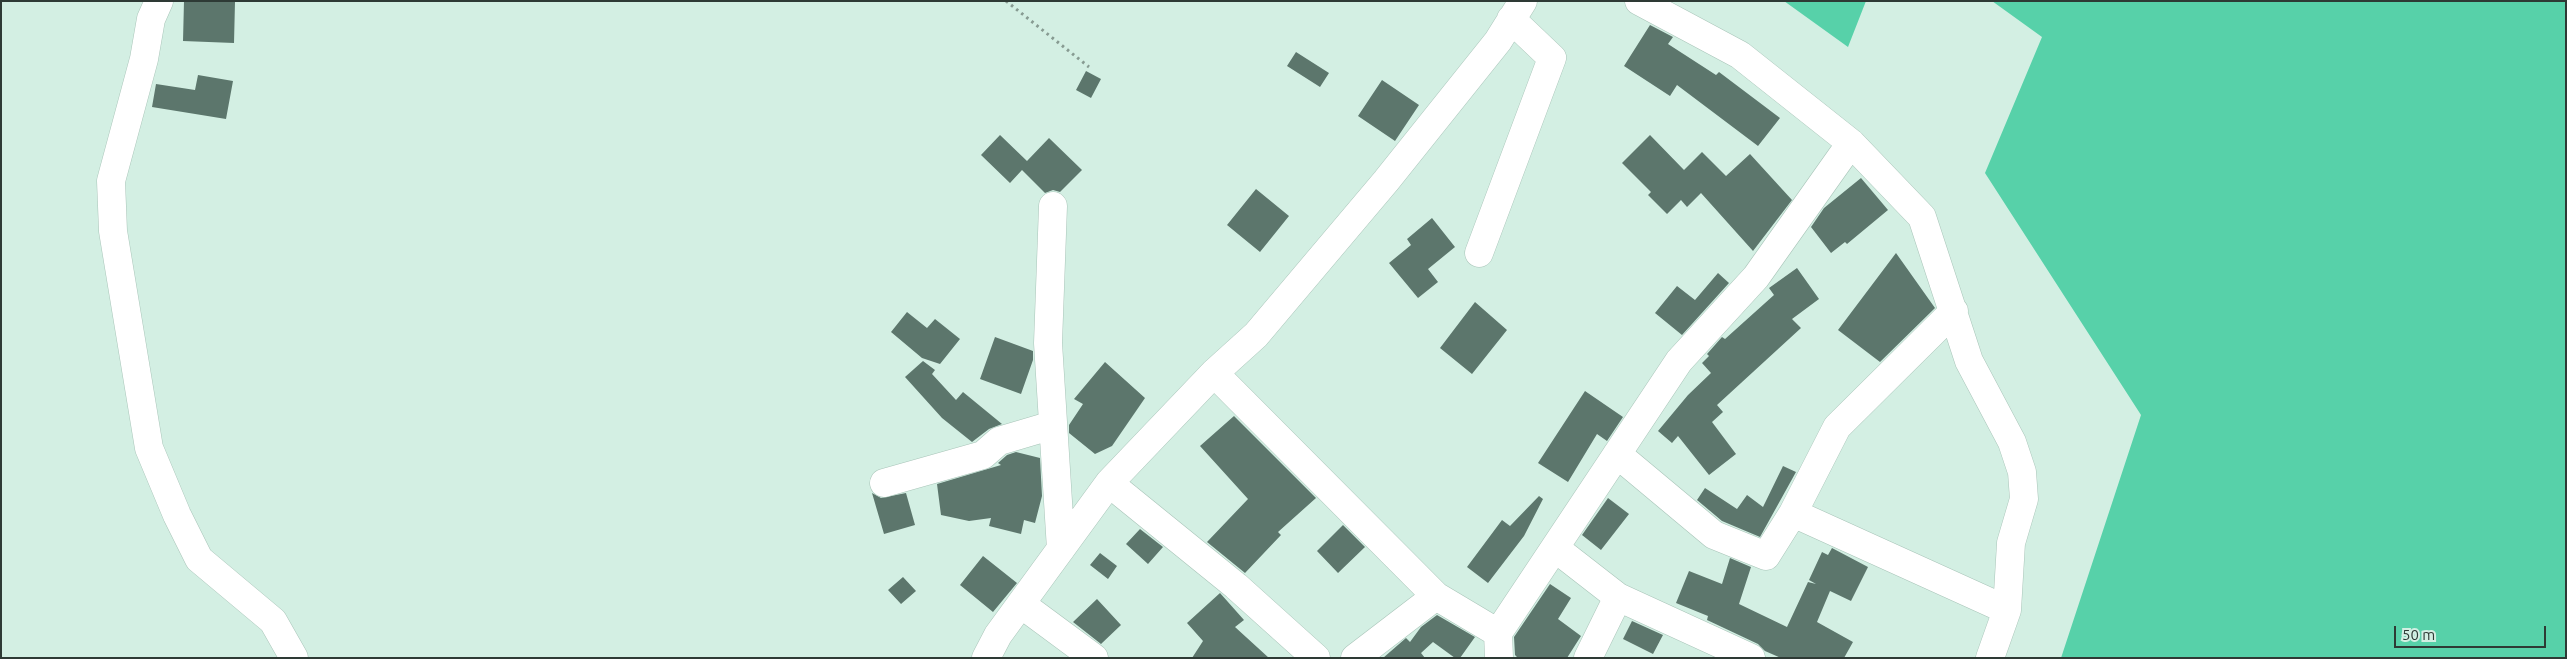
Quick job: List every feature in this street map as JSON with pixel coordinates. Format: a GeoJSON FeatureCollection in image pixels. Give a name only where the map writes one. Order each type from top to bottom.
{"type":"FeatureCollection","features":[{"type":"Feature","properties":{"kind":"street"},"geometry":{"type":"LineString","coordinates":[[159,1],[151,19],[144,59],[111,181],[113,232],[149,448],[177,515],[199,560],[274,621],[294,658]]}},
{"type":"Feature","properties":{"kind":"street"},"geometry":{"type":"LineString","coordinates":[[1640,1],[1740,55],[1851,143],[1922,217],[1969,361],[2012,442],[2022,472],[2024,499],[2011,543],[2007,610],[1990,658]]}},
{"type":"Feature","properties":{"kind":"street"},"geometry":{"type":"LineString","coordinates":[[986,658],[998,635],[1109,483],[1214,373],[1256,334],[1373,196],[1498,41],[1517,10],[1552,58],[1480,253]]}},
{"type":"Feature","properties":{"kind":"street"},"geometry":{"type":"LineString","coordinates":[[1214,373],[1436,596],[1498,645],[1555,548],[1679,362],[1756,277],[1851,143]]}},
{"type":"Feature","properties":{"kind":"street"},"geometry":{"type":"LineString","coordinates":[[1053,206],[1048,343],[1061,549]]}},
{"type":"Feature","properties":{"kind":"street"},"geometry":{"type":"LineString","coordinates":[[1617,454],[1714,535],[1766,556],[1793,513],[1837,428],[1954,311]]}},
{"type":"Feature","properties":{"kind":"street"},"geometry":{"type":"LineString","coordinates":[[884,483],[983,455],[999,441],[1053,425]]}},
{"type":"Feature","properties":{"kind":"street"},"geometry":{"type":"LineString","coordinates":[[1109,483],[1236,586],[1316,658]]}},
{"type":"Feature","properties":{"kind":"street"},"geometry":{"type":"LineString","coordinates":[[1793,513],[2007,610]]}},
{"type":"Feature","properties":{"kind":"street"},"geometry":{"type":"LineString","coordinates":[[1555,548],[1618,597],[1751,658]]}},
{"type":"Feature","properties":{"kind":"street"},"geometry":{"type":"LineString","coordinates":[[1355,658],[1436,596]]}},
{"type":"Feature","properties":{"kind":"street"},"geometry":{"type":"LineString","coordinates":[[1588,658],[1618,597]]}},
{"type":"Feature","properties":{"kind":"street"},"geometry":{"type":"LineString","coordinates":[[1020,604],[1094,658]]}},
{"type":"Feature","properties":{"kind":"path"},"geometry":{"type":"LineString","coordinates":[[1006,1],[1088,67]]}},
{"type":"Feature","properties":{"kind":"green space"},"geometry":{"type":"Polygon","coordinates":[[[1784,1],[1866,1],[1848,47],[1784,1]]]}},
{"type":"Feature","properties":{"kind":"green space"},"geometry":{"type":"Polygon","coordinates":[[[1992,1],[2566,1],[2566,658],[2061,658],[2141,415],[1985,173],[2042,37],[1992,1]]]}},
{"type":"Feature","properties":{"kind":"building"},"geometry":{"type":"Polygon","coordinates":[[[184,1],[235,2],[234,43],[183,41],[184,1]]]}},
{"type":"Feature","properties":{"kind":"building"},"geometry":{"type":"Polygon","coordinates":[[[1650,25],[1673,37],[1668,44],[1716,75],[1719,72],[1780,118],[1758,146],[1677,85],[1670,96],[1624,66],[1650,25]]]}},
{"type":"Feature","properties":{"kind":"building"},"geometry":{"type":"Polygon","coordinates":[[[1296,52],[1329,73],[1320,87],[1287,66],[1296,52]]]}},
{"type":"Feature","properties":{"kind":"building"},"geometry":{"type":"Polygon","coordinates":[[[1086,71],[1101,79],[1091,98],[1076,90],[1086,71]]]}},
{"type":"Feature","properties":{"kind":"building"},"geometry":{"type":"Polygon","coordinates":[[[198,75],[233,81],[226,119],[152,107],[156,84],[195,90],[198,75]]]}},
{"type":"Feature","properties":{"kind":"building"},"geometry":{"type":"Polygon","coordinates":[[[1382,80],[1419,105],[1395,141],[1358,116],[1382,80]]]}},
{"type":"Feature","properties":{"kind":"building"},"geometry":{"type":"Polygon","coordinates":[[[1000,135],[1027,161],[1049,138],[1082,170],[1060,192],[1053,190],[1045,193],[1022,170],[1010,183],[981,155],[1000,135]]]}},
{"type":"Feature","properties":{"kind":"building"},"geometry":{"type":"Polygon","coordinates":[[[1650,135],[1684,170],[1702,152],[1726,176],[1750,154],[1792,200],[1753,251],[1701,193],[1687,207],[1681,200],[1667,214],[1648,195],[1651,192],[1622,163],[1650,135]]]}},
{"type":"Feature","properties":{"kind":"building"},"geometry":{"type":"Polygon","coordinates":[[[1861,178],[1888,210],[1847,244],[1845,242],[1831,253],[1811,227],[1824,208],[1861,178]]]}},
{"type":"Feature","properties":{"kind":"building"},"geometry":{"type":"Polygon","coordinates":[[[1256,189],[1289,216],[1260,252],[1227,225],[1256,189]]]}},
{"type":"Feature","properties":{"kind":"building"},"geometry":{"type":"Polygon","coordinates":[[[1432,218],[1455,247],[1428,269],[1438,282],[1418,298],[1389,263],[1411,245],[1407,239],[1432,218]]]}},
{"type":"Feature","properties":{"kind":"building"},"geometry":{"type":"Polygon","coordinates":[[[1896,253],[1935,308],[1880,362],[1838,330],[1896,253]]]}},
{"type":"Feature","properties":{"kind":"building"},"geometry":{"type":"Polygon","coordinates":[[[1797,268],[1819,299],[1792,319],[1801,328],[1717,405],[1723,412],[1712,422],[1736,454],[1709,475],[1678,436],[1672,443],[1658,431],[1688,395],[1711,373],[1702,363],[1709,356],[1707,354],[1722,337],[1725,339],[1774,295],[1769,288],[1797,268]]]}},
{"type":"Feature","properties":{"kind":"building"},"geometry":{"type":"Polygon","coordinates":[[[1718,273],[1729,283],[1682,335],[1655,313],[1677,286],[1695,300],[1718,273]]]}},
{"type":"Feature","properties":{"kind":"building"},"geometry":{"type":"Polygon","coordinates":[[[1475,302],[1507,330],[1472,374],[1440,348],[1475,302]]]}},
{"type":"Feature","properties":{"kind":"building"},"geometry":{"type":"Polygon","coordinates":[[[907,312],[927,328],[935,319],[960,339],[940,364],[922,358],[891,332],[907,312]]]}},
{"type":"Feature","properties":{"kind":"building"},"geometry":{"type":"Polygon","coordinates":[[[995,337],[1033,351],[1033,360],[1021,394],[980,379],[995,337]]]}},
{"type":"Feature","properties":{"kind":"building"},"geometry":{"type":"Polygon","coordinates":[[[923,361],[935,370],[932,374],[956,400],[963,392],[1002,424],[989,429],[972,442],[942,418],[905,377],[923,361]]]}},
{"type":"Feature","properties":{"kind":"building"},"geometry":{"type":"Polygon","coordinates":[[[1105,362],[1145,398],[1112,446],[1095,454],[1069,433],[1069,425],[1083,404],[1074,399],[1105,362]]]}},
{"type":"Feature","properties":{"kind":"building"},"geometry":{"type":"Polygon","coordinates":[[[1585,391],[1623,417],[1607,441],[1597,434],[1568,482],[1538,463],[1585,391]]]}},
{"type":"Feature","properties":{"kind":"building"},"geometry":{"type":"Polygon","coordinates":[[[1234,416],[1316,498],[1278,532],[1281,535],[1245,573],[1207,542],[1248,499],[1200,446],[1234,416]]]}},
{"type":"Feature","properties":{"kind":"building"},"geometry":{"type":"Polygon","coordinates":[[[1016,452],[1040,458],[1042,496],[1035,523],[1024,520],[1021,534],[989,526],[991,518],[969,521],[941,515],[937,484],[1001,465],[998,463],[1007,455],[1016,452]]]}},
{"type":"Feature","properties":{"kind":"building"},"geometry":{"type":"Polygon","coordinates":[[[1783,466],[1796,472],[1760,537],[1722,521],[1697,500],[1705,488],[1737,509],[1747,495],[1763,507],[1783,466]]]}},
{"type":"Feature","properties":{"kind":"building"},"geometry":{"type":"Polygon","coordinates":[[[872,493],[881,498],[906,493],[915,525],[884,534],[872,493]]]}},
{"type":"Feature","properties":{"kind":"building"},"geometry":{"type":"Polygon","coordinates":[[[1539,496],[1543,499],[1524,536],[1488,583],[1467,567],[1502,520],[1510,526],[1539,496]]]}},
{"type":"Feature","properties":{"kind":"building"},"geometry":{"type":"Polygon","coordinates":[[[1608,498],[1629,514],[1601,550],[1582,535],[1608,498]]]}},
{"type":"Feature","properties":{"kind":"building"},"geometry":{"type":"Polygon","coordinates":[[[1343,525],[1365,547],[1338,573],[1317,551],[1343,525]]]}},
{"type":"Feature","properties":{"kind":"building"},"geometry":{"type":"Polygon","coordinates":[[[1140,529],[1163,547],[1148,564],[1126,544],[1140,529]]]}},
{"type":"Feature","properties":{"kind":"building"},"geometry":{"type":"Polygon","coordinates":[[[1832,548],[1868,567],[1851,601],[1830,591],[1817,622],[1853,642],[1844,658],[1781,658],[1765,651],[1758,644],[1707,620],[1708,616],[1676,603],[1689,571],[1722,584],[1730,558],[1751,567],[1739,604],[1787,627],[1808,582],[1816,584],[1809,580],[1822,552],[1828,555],[1832,548]]]}},
{"type":"Feature","properties":{"kind":"building"},"geometry":{"type":"Polygon","coordinates":[[[1100,553],[1117,566],[1108,579],[1090,565],[1100,553]]]}},
{"type":"Feature","properties":{"kind":"building"},"geometry":{"type":"Polygon","coordinates":[[[983,556],[1017,583],[993,612],[960,585],[983,556]]]}},
{"type":"Feature","properties":{"kind":"building"},"geometry":{"type":"Polygon","coordinates":[[[903,577],[916,591],[901,604],[888,590],[903,577]]]}},
{"type":"Feature","properties":{"kind":"building"},"geometry":{"type":"Polygon","coordinates":[[[1550,584],[1571,598],[1558,619],[1581,636],[1567,658],[1518,658],[1515,655],[1514,637],[1550,584]]]}},
{"type":"Feature","properties":{"kind":"building"},"geometry":{"type":"Polygon","coordinates":[[[1220,593],[1244,620],[1235,627],[1269,658],[1192,658],[1203,641],[1187,623],[1220,593]]]}},
{"type":"Feature","properties":{"kind":"building"},"geometry":{"type":"Polygon","coordinates":[[[1097,599],[1121,625],[1101,644],[1073,622],[1097,599]]]}},
{"type":"Feature","properties":{"kind":"building"},"geometry":{"type":"Polygon","coordinates":[[[1437,615],[1475,637],[1460,658],[1455,658],[1433,642],[1421,653],[1425,658],[1383,658],[1406,638],[1410,642],[1421,627],[1437,615]]]}},
{"type":"Feature","properties":{"kind":"building"},"geometry":{"type":"Polygon","coordinates":[[[1632,621],[1663,635],[1653,654],[1623,639],[1632,621]]]}}]}
